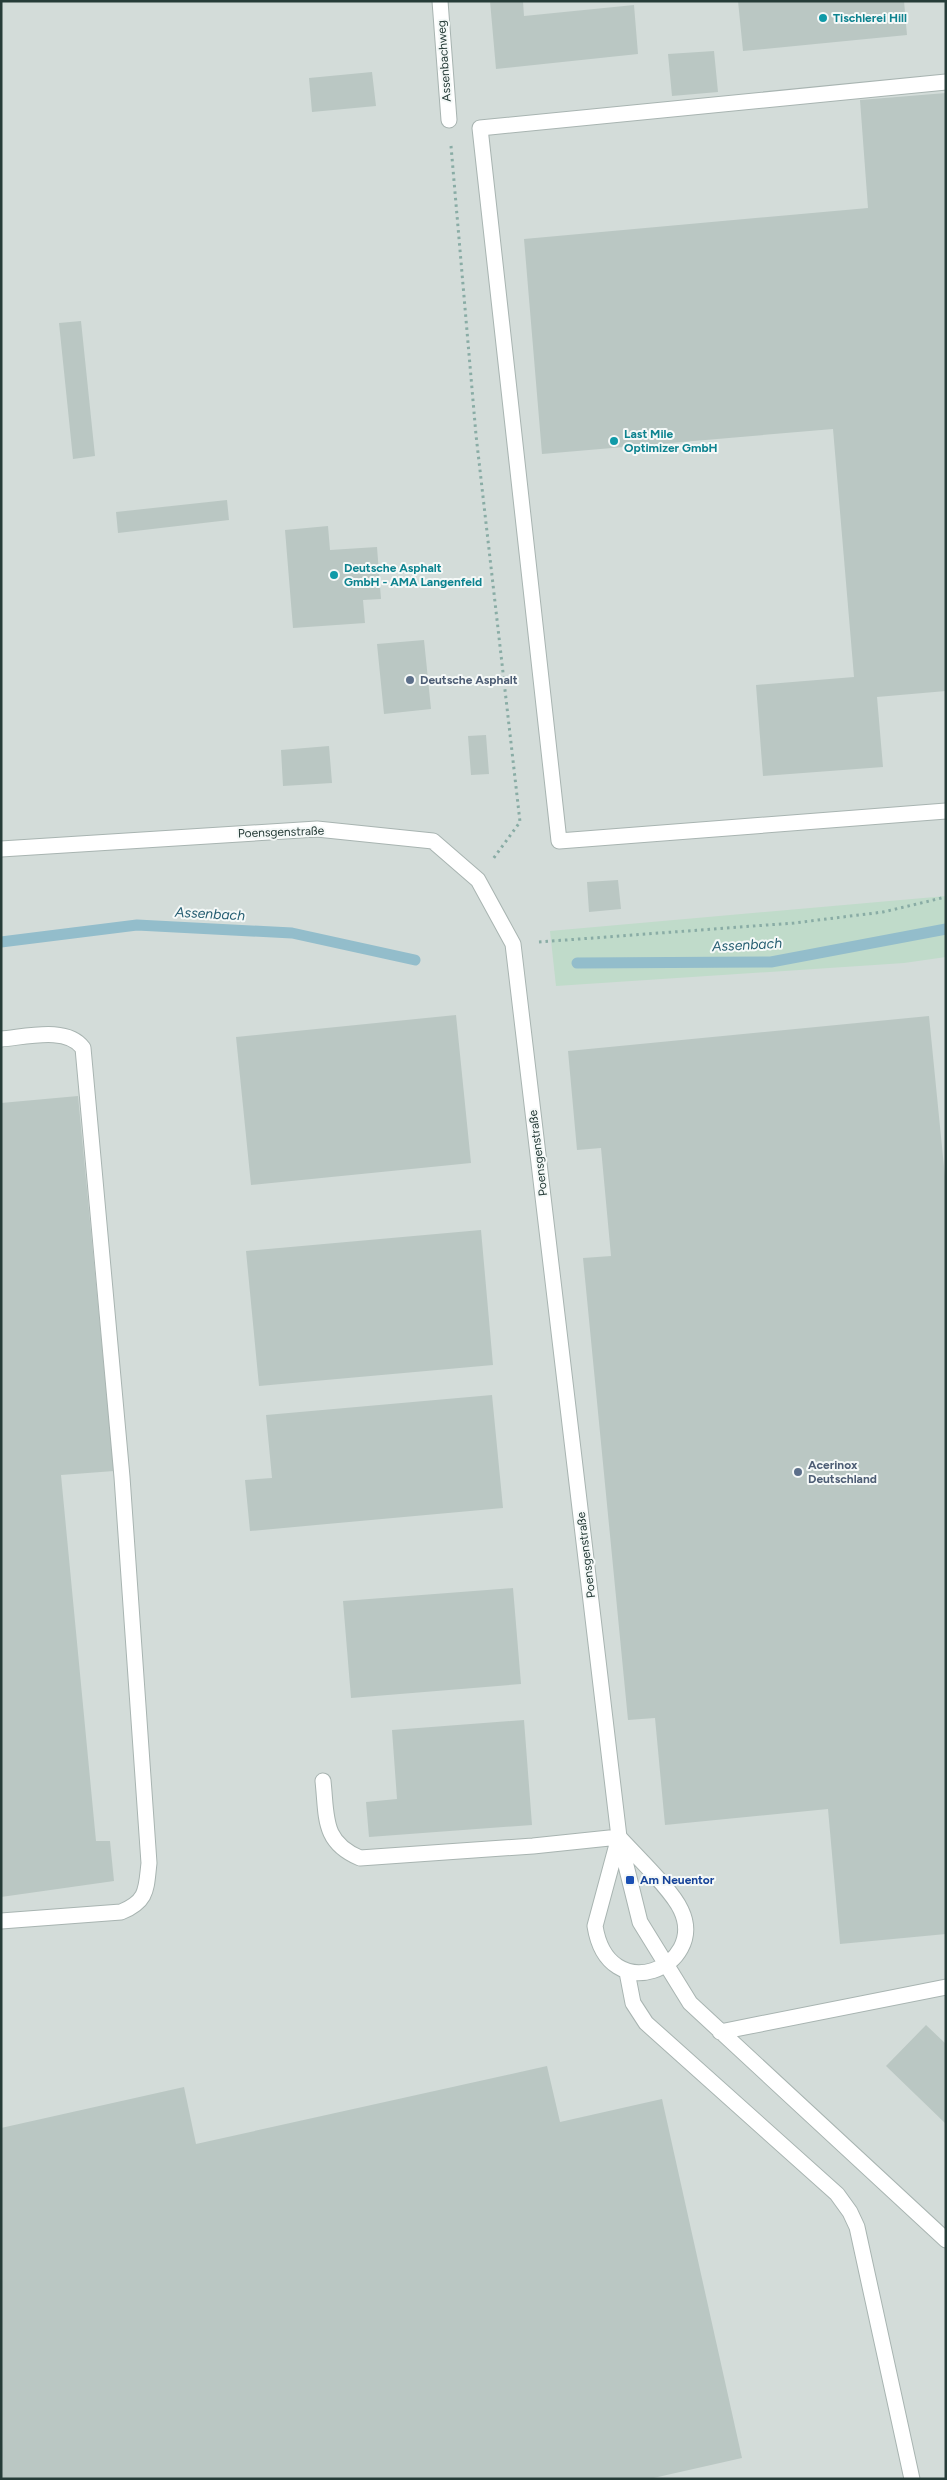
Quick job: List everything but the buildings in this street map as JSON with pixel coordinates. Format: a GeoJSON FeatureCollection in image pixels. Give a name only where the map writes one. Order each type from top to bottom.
{"type":"FeatureCollection","features":[{"type":"Feature","properties":{"kind":"street","name":"Assenbachweg"},"geometry":{"type":"LineString","coordinates":[[440,1],[449,120]]}},
{"type":"Feature","properties":{"kind":"street"},"geometry":{"type":"LineString","coordinates":[[946,82],[480,128],[559,842],[946,811]]}},
{"type":"Feature","properties":{"kind":"street","name":"Poensgenstraße"},"geometry":{"type":"LineString","coordinates":[[1,849],[317,829],[433,842],[478,880],[513,944],[619,1836],[640,1922],[690,2004],[946,2240]]}},
{"type":"Feature","properties":{"kind":"street"},"geometry":{"type":"LineString","coordinates":[[1,1039],[66,1036],[77,1040],[83,1048],[122,1477],[149,1863],[146,1891],[136,1906],[121,1912],[1,1921]]}},
{"type":"Feature","properties":{"kind":"street"},"geometry":{"type":"LineString","coordinates":[[323,1781],[327,1822],[332,1839],[346,1852],[360,1858],[533,1846],[619,1836]]}},
{"type":"Feature","properties":{"kind":"street"},"geometry":{"type":"LineString","coordinates":[[619,1836],[682,1910],[685,1924],[684,1940],[679,1952],[666,1967],[644,1973],[627,1972],[614,1965],[604,1955],[598,1941],[595,1926],[619,1836]]}},
{"type":"Feature","properties":{"kind":"street"},"geometry":{"type":"LineString","coordinates":[[627,1972],[633,2003],[646,2023],[837,2194],[850,2212],[858,2227],[912,2479]]}},
{"type":"Feature","properties":{"kind":"street"},"geometry":{"type":"LineString","coordinates":[[720,2032],[946,1987]]}},
{"type":"Feature","properties":{"kind":"path"},"geometry":{"type":"LineString","coordinates":[[449,120],[476,435],[520,822],[478,880]]}},
{"type":"Feature","properties":{"kind":"path"},"geometry":{"type":"LineString","coordinates":[[513,944],[794,923],[883,912],[946,897]]}},
{"type":"Feature","properties":{"kind":"shaded area"},"geometry":{"type":"Polygon","coordinates":[[[1,1],[946,1],[946,2479],[1,2479],[1,1]]]}},
{"type":"Feature","properties":{"kind":"green space"},"geometry":{"type":"Polygon","coordinates":[[[946,896],[946,957],[904,963],[556,986],[550,931],[946,896]]]}},
{"type":"Feature","properties":{"kind":"waterway","name":"Assenbach"},"geometry":{"type":"LineString","coordinates":[[1,942],[137,925],[292,933],[415,960]]}},
{"type":"Feature","properties":{"kind":"waterway","name":"Assenbach"},"geometry":{"type":"LineString","coordinates":[[577,963],[771,962],[946,929]]}},
{"type":"Feature","properties":{"kind":"place","name":"Tischlerei Hill"},"geometry":{"type":"Point","coordinates":[823,18]}},
{"type":"Feature","properties":{"kind":"place","name":"Last Mile Optimizer GmbH"},"geometry":{"type":"Point","coordinates":[614,441]}},
{"type":"Feature","properties":{"kind":"place","name":"Deutsche Asphalt GmbH - AMA Langenfeld"},"geometry":{"type":"Point","coordinates":[334,575]}},
{"type":"Feature","properties":{"kind":"place","name":"Deutsche Asphalt"},"geometry":{"type":"Point","coordinates":[410,680]}},
{"type":"Feature","properties":{"kind":"place","name":"Acerinox Deutschland"},"geometry":{"type":"Point","coordinates":[798,1472]}},
{"type":"Feature","properties":{"kind":"place","name":"Am Neuentor"},"geometry":{"type":"Point","coordinates":[630,1880]}}]}
